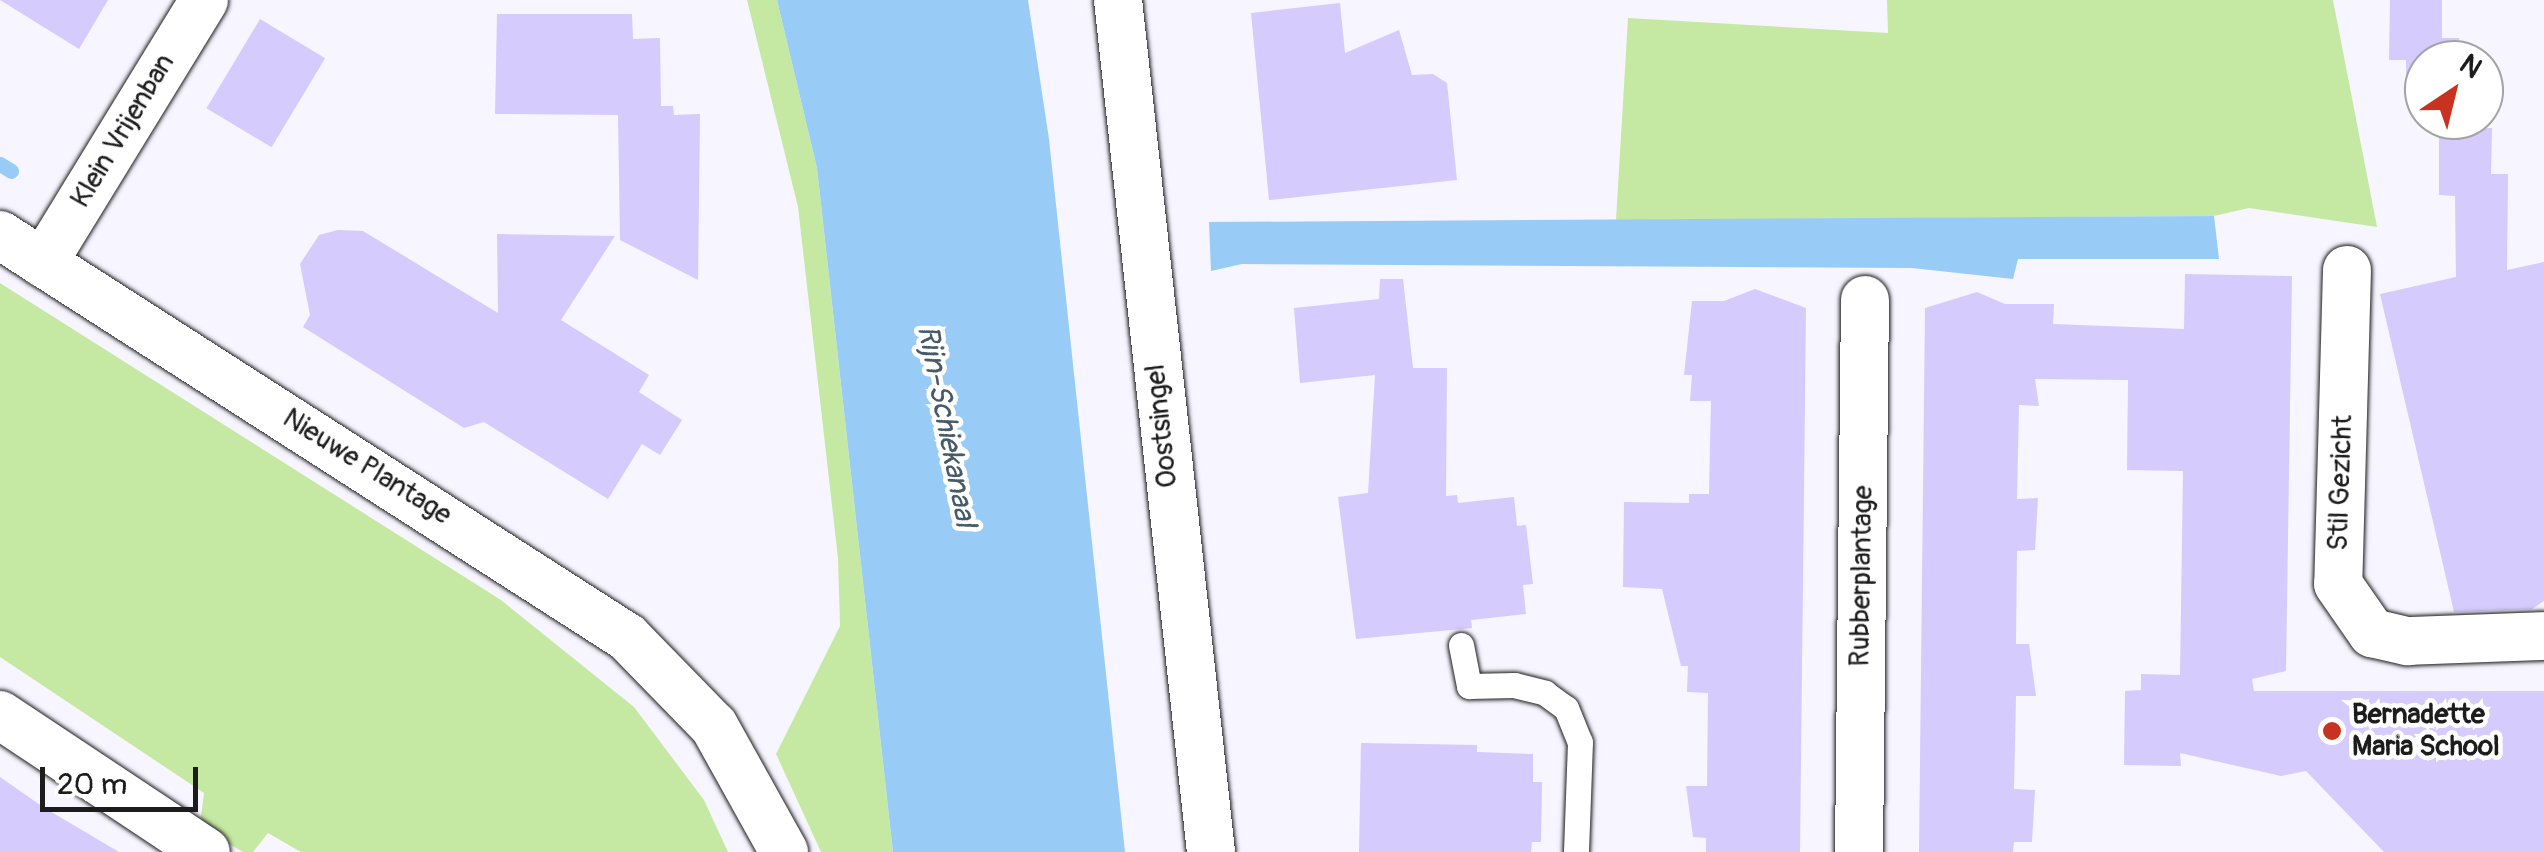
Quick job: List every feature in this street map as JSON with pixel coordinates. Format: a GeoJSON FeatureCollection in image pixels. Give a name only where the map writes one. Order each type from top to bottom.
{"type":"FeatureCollection","features":[{"type":"Feature","properties":{"kind":"street","name":"Klein Vrijenban"},"geometry":{"type":"LineString","coordinates":[[43,263],[204,0]]}},
{"type":"Feature","properties":{"kind":"street","name":"Oostsingel"},"geometry":{"type":"LineString","coordinates":[[1118,0],[1211,852]]}},
{"type":"Feature","properties":{"kind":"street","name":"Nieuwe Plantage"},"geometry":{"type":"LineString","coordinates":[[0,234],[626,637],[714,726],[784,852]]}},
{"type":"Feature","properties":{"kind":"street","name":"Stil Gezicht"},"geometry":{"type":"LineString","coordinates":[[2347,270],[2338,584],[2372,633],[2408,642],[2544,636]]}},
{"type":"Feature","properties":{"kind":"street","name":"Rubberplantage"},"geometry":{"type":"LineString","coordinates":[[1858,852],[1865,300]]}},
{"type":"Feature","properties":{"kind":"street"},"geometry":{"type":"LineString","coordinates":[[0,715],[206,852]]}},
{"type":"Feature","properties":{"kind":"lane"},"geometry":{"type":"LineString","coordinates":[[1461,645],[1469,686],[1514,685],[1545,692],[1566,708],[1580,742],[1576,852]]}},
{"type":"Feature","properties":{"kind":"green space"},"geometry":{"type":"Polygon","coordinates":[[[747,0],[777,0],[817,168],[893,852],[821,852],[776,754],[840,626],[838,558],[798,207],[747,0]]]}},
{"type":"Feature","properties":{"kind":"green space"},"geometry":{"type":"Polygon","coordinates":[[[1887,0],[2333,0],[2377,227],[2249,208],[2214,216],[1616,220],[1628,18],[1888,33],[1887,0]]]}},
{"type":"Feature","properties":{"kind":"green space"},"geometry":{"type":"Polygon","coordinates":[[[0,283],[501,600],[634,707],[704,800],[728,852],[301,852],[268,833],[253,852],[243,852],[212,834],[201,817],[204,793],[0,657],[0,283]]]}},
{"type":"Feature","properties":{"kind":"water","name":"Rijn-Schiekanaal"},"geometry":{"type":"Polygon","coordinates":[[[777,0],[1028,0],[1049,139],[1125,852],[893,852],[817,168],[777,0]]]}},
{"type":"Feature","properties":{"kind":"water"},"geometry":{"type":"Polygon","coordinates":[[[2214,216],[2219,259],[2018,259],[2013,279],[1912,268],[1242,264],[1211,271],[1209,222],[2214,216]]]}},
{"type":"Feature","properties":{"kind":"building"},"geometry":{"type":"Polygon","coordinates":[[[0,0],[108,0],[79,49],[0,0]]]}},
{"type":"Feature","properties":{"kind":"building"},"geometry":{"type":"Polygon","coordinates":[[[2390,0],[2442,0],[2442,38],[2459,40],[2404,40],[2404,60],[2389,60],[2390,0]]]}},
{"type":"Feature","properties":{"kind":"building"},"geometry":{"type":"Polygon","coordinates":[[[1340,3],[1345,53],[1399,30],[1412,75],[1433,74],[1447,83],[1457,180],[1269,200],[1251,13],[1340,3]]]}},
{"type":"Feature","properties":{"kind":"building"},"geometry":{"type":"Polygon","coordinates":[[[497,14],[632,14],[633,39],[660,38],[661,106],[673,106],[674,115],[700,114],[698,280],[620,240],[618,115],[495,114],[497,14]]]}},
{"type":"Feature","properties":{"kind":"building"},"geometry":{"type":"Polygon","coordinates":[[[260,19],[325,58],[272,147],[206,108],[260,19]]]}},
{"type":"Feature","properties":{"kind":"building"},"geometry":{"type":"Polygon","coordinates":[[[2439,140],[2492,140],[2491,174],[2508,174],[2507,270],[2544,262],[2544,601],[2532,609],[2454,612],[2380,294],[2456,277],[2455,196],[2439,195],[2439,140]]]}},
{"type":"Feature","properties":{"kind":"building"},"geometry":{"type":"Polygon","coordinates":[[[338,230],[363,231],[498,313],[497,234],[615,236],[561,320],[649,375],[639,392],[682,420],[660,455],[642,444],[608,499],[484,422],[464,428],[303,327],[310,315],[300,264],[319,235],[338,230]]]}},
{"type":"Feature","properties":{"kind":"building"},"geometry":{"type":"Polygon","coordinates":[[[2185,274],[2292,276],[2286,671],[2252,679],[2254,691],[2544,691],[2544,852],[2384,852],[2306,771],[2281,776],[2180,753],[2181,766],[2124,765],[2125,691],[2141,690],[2141,674],[2180,675],[2183,471],[2127,470],[2128,380],[2035,379],[2039,406],[2019,405],[2017,499],[2038,498],[2035,550],[2017,551],[2016,644],[2029,644],[2036,696],[2016,696],[2014,789],[2035,790],[2032,842],[2014,842],[2013,852],[1919,852],[1925,308],[1977,292],[2005,304],[2054,304],[2053,324],[2184,329],[2185,274]]]}},
{"type":"Feature","properties":{"kind":"building"},"geometry":{"type":"Polygon","coordinates":[[[1380,279],[1403,279],[1413,368],[1447,368],[1446,496],[1457,495],[1458,503],[1514,497],[1517,526],[1526,525],[1533,584],[1523,585],[1526,614],[1471,620],[1472,628],[1356,639],[1338,497],[1368,493],[1375,375],[1300,383],[1294,308],[1379,299],[1380,279]]]}},
{"type":"Feature","properties":{"kind":"building"},"geometry":{"type":"Polygon","coordinates":[[[1755,289],[1806,308],[1800,852],[1706,852],[1706,838],[1693,837],[1686,786],[1707,786],[1708,693],[1687,692],[1688,666],[1681,666],[1662,589],[1623,587],[1624,502],[1689,503],[1689,494],[1709,494],[1711,401],[1690,401],[1692,375],[1684,375],[1692,301],[1724,301],[1755,289]]]}},
{"type":"Feature","properties":{"kind":"building"},"geometry":{"type":"Polygon","coordinates":[[[1361,743],[1477,745],[1477,752],[1533,754],[1533,782],[1542,782],[1541,842],[1532,842],[1531,852],[1359,852],[1361,743]]]}},
{"type":"Feature","properties":{"kind":"building"},"geometry":{"type":"Polygon","coordinates":[[[0,777],[43,807],[119,852],[0,852],[0,777]]]}},
{"type":"Feature","properties":{"kind":"waterway"},"geometry":{"type":"LineString","coordinates":[[0,164],[11,171]]}},
{"type":"Feature","properties":{"kind":"place","name":"Bernadette Maria School"},"geometry":{"type":"Point","coordinates":[2332,731]}}]}
